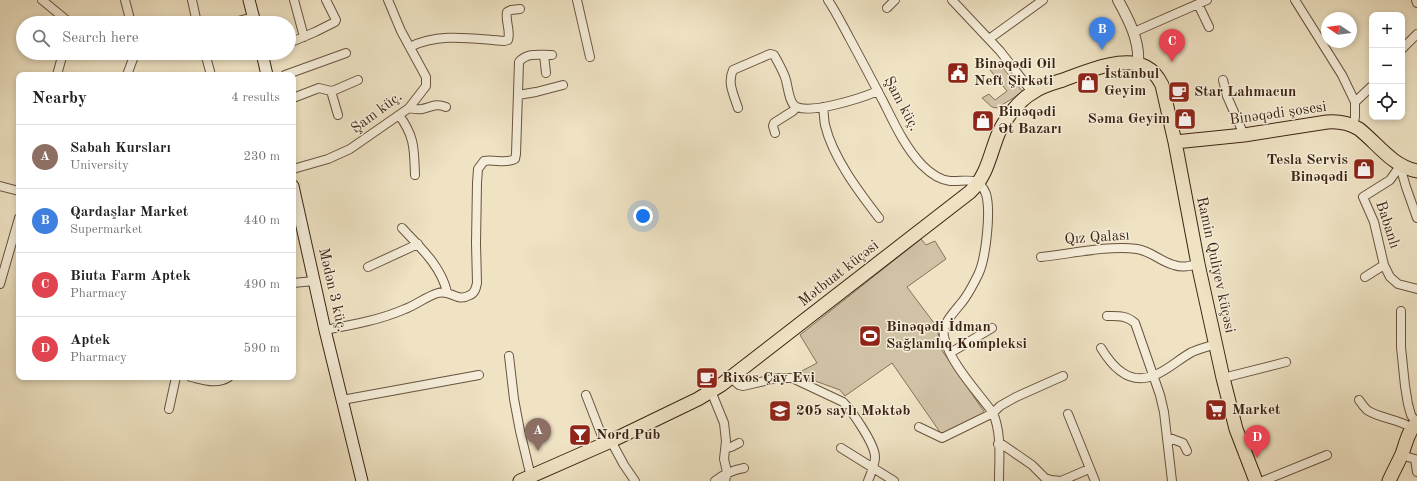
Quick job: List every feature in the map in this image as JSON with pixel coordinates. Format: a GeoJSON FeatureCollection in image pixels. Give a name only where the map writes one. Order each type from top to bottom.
{"type":"FeatureCollection","features":[{"type":"Feature","properties":{"kind":"main road"},"geometry":{"type":"LineString","coordinates":[[249,0],[253,16]]}},
{"type":"Feature","properties":{"kind":"main road"},"geometry":{"type":"LineString","coordinates":[[264,60],[266,72]]}},
{"type":"Feature","properties":{"kind":"main road","name":"Mətbuat küçəsi"},"geometry":{"type":"LineString","coordinates":[[526,479],[608,443],[711,391],[731,378],[958,203],[978,184],[989,162],[1002,126],[1015,107],[1032,92],[1096,68],[1128,63],[1138,64]]}},
{"type":"Feature","properties":{"kind":"main road","name":"Ramin Quliyev küçəsi"},"geometry":{"type":"LineString","coordinates":[[1138,64],[1151,70],[1158,77],[1162,85],[1175,142],[1198,264],[1223,378],[1236,429],[1256,481]]}},
{"type":"Feature","properties":{"kind":"main road","name":"Binəqədi şosesi"},"geometry":{"type":"LineString","coordinates":[[1175,142],[1200,141],[1327,122],[1339,122],[1354,126],[1366,134],[1400,166],[1417,171]]}},
{"type":"Feature","properties":{"kind":"main road","name":"Mədən 3 küç."},"geometry":{"type":"LineString","coordinates":[[296,200],[325,330],[362,481]]}},
{"type":"Feature","properties":{"kind":"main road"},"geometry":{"type":"LineString","coordinates":[[1389,481],[1415,424]]}},
{"type":"Feature","properties":{"kind":"street"},"geometry":{"type":"LineString","coordinates":[[42,0],[61,16]]}},
{"type":"Feature","properties":{"kind":"street"},"geometry":{"type":"LineString","coordinates":[[125,0],[130,16]]}},
{"type":"Feature","properties":{"kind":"street"},"geometry":{"type":"LineString","coordinates":[[192,0],[195,16]]}},
{"type":"Feature","properties":{"kind":"street"},"geometry":{"type":"LineString","coordinates":[[294,0],[304,37]]}},
{"type":"Feature","properties":{"kind":"street"},"geometry":{"type":"LineString","coordinates":[[296,40],[335,22],[335,16],[326,0]]}},
{"type":"Feature","properties":{"kind":"street","name":"Şam küç."},"geometry":{"type":"LineString","coordinates":[[296,168],[328,159],[350,149],[409,108],[426,86],[426,77],[401,31],[388,0]]}},
{"type":"Feature","properties":{"kind":"street"},"geometry":{"type":"LineString","coordinates":[[577,0],[590,56]]}},
{"type":"Feature","properties":{"kind":"street","name":"Şam küç."},"geometry":{"type":"LineString","coordinates":[[828,0],[903,140],[922,165],[941,179],[951,181],[971,180],[978,184]]}},
{"type":"Feature","properties":{"kind":"street"},"geometry":{"type":"LineString","coordinates":[[887,8],[895,0]]}},
{"type":"Feature","properties":{"kind":"street"},"geometry":{"type":"LineString","coordinates":[[952,0],[989,39],[1032,92]]}},
{"type":"Feature","properties":{"kind":"street"},"geometry":{"type":"LineString","coordinates":[[989,39],[1043,0]]}},
{"type":"Feature","properties":{"kind":"street"},"geometry":{"type":"LineString","coordinates":[[1118,0],[1134,32],[1138,54],[1138,64]]}},
{"type":"Feature","properties":{"kind":"street"},"geometry":{"type":"LineString","coordinates":[[1134,32],[1207,0]]}},
{"type":"Feature","properties":{"kind":"street"},"geometry":{"type":"LineString","coordinates":[[1295,0],[1342,75],[1355,102],[1356,117],[1354,126]]}},
{"type":"Feature","properties":{"kind":"street"},"geometry":{"type":"LineString","coordinates":[[1198,4],[1209,27]]}},
{"type":"Feature","properties":{"kind":"street"},"geometry":{"type":"LineString","coordinates":[[410,47],[419,42],[432,39],[459,38],[508,40],[509,36],[506,16],[511,10],[520,9]]}},
{"type":"Feature","properties":{"kind":"street"},"geometry":{"type":"LineString","coordinates":[[1403,48],[1417,34]]}},
{"type":"Feature","properties":{"kind":"street"},"geometry":{"type":"LineString","coordinates":[[293,72],[346,53]]}},
{"type":"Feature","properties":{"kind":"street"},"geometry":{"type":"LineString","coordinates":[[738,108],[730,81],[733,70],[770,54],[774,55],[782,71],[792,102],[796,108]]}},
{"type":"Feature","properties":{"kind":"street"},"geometry":{"type":"LineString","coordinates":[[325,330],[361,323],[390,315],[406,309],[435,294],[447,292],[457,298],[470,296],[476,288],[477,283],[476,235],[478,169],[484,161],[511,161],[514,159],[516,154],[519,62],[529,55],[548,55],[546,73]]}},
{"type":"Feature","properties":{"kind":"street"},"geometry":{"type":"LineString","coordinates":[[58,72],[62,60]]}},
{"type":"Feature","properties":{"kind":"street"},"geometry":{"type":"LineString","coordinates":[[128,72],[133,60]]}},
{"type":"Feature","properties":{"kind":"street"},"geometry":{"type":"LineString","coordinates":[[207,60],[210,72]]}},
{"type":"Feature","properties":{"kind":"street"},"geometry":{"type":"LineString","coordinates":[[296,97],[319,88],[331,91],[358,80]]}},
{"type":"Feature","properties":{"kind":"street"},"geometry":{"type":"LineString","coordinates":[[1223,80],[1227,96],[1244,135]]}},
{"type":"Feature","properties":{"kind":"street"},"geometry":{"type":"LineString","coordinates":[[518,95],[564,85]]}},
{"type":"Feature","properties":{"kind":"street"},"geometry":{"type":"LineString","coordinates":[[1355,102],[1369,89]]}},
{"type":"Feature","properties":{"kind":"street"},"geometry":{"type":"LineString","coordinates":[[331,91],[338,115]]}},
{"type":"Feature","properties":{"kind":"street"},"geometry":{"type":"LineString","coordinates":[[775,133],[773,126],[774,123],[796,108],[804,109],[823,107],[865,97],[878,91]]}},
{"type":"Feature","properties":{"kind":"street"},"geometry":{"type":"LineString","coordinates":[[409,108],[421,110],[435,105],[446,107]]}},
{"type":"Feature","properties":{"kind":"street"},"geometry":{"type":"LineString","coordinates":[[823,107],[825,124],[829,138],[843,166],[858,190],[879,218]]}},
{"type":"Feature","properties":{"kind":"street"},"geometry":{"type":"LineString","coordinates":[[399,115],[406,125],[414,146],[415,175]]}},
{"type":"Feature","properties":{"kind":"street"},"geometry":{"type":"LineString","coordinates":[[1400,166],[1417,218]]}},
{"type":"Feature","properties":{"kind":"street","name":"Babanlı"},"geometry":{"type":"LineString","coordinates":[[1400,166],[1390,180],[1363,197],[1374,222],[1384,265],[1390,277],[1398,284],[1417,289]]}},
{"type":"Feature","properties":{"kind":"street"},"geometry":{"type":"LineString","coordinates":[[978,184],[985,193],[988,204],[985,251],[979,273],[965,298],[945,325],[943,335],[950,353],[992,413],[997,426],[999,481]]}},
{"type":"Feature","properties":{"kind":"street"},"geometry":{"type":"LineString","coordinates":[[0,186],[16,190]]}},
{"type":"Feature","properties":{"kind":"street"},"geometry":{"type":"LineString","coordinates":[[0,284],[16,228]]}},
{"type":"Feature","properties":{"kind":"street"},"geometry":{"type":"LineString","coordinates":[[402,228],[418,244],[439,270],[447,292]]}},
{"type":"Feature","properties":{"kind":"street"},"geometry":{"type":"LineString","coordinates":[[368,266],[418,244]]}},
{"type":"Feature","properties":{"kind":"street","name":"Qız Qalası"},"geometry":{"type":"LineString","coordinates":[[1041,257],[1116,248],[1138,249],[1150,253],[1175,266],[1186,267],[1198,264]]}},
{"type":"Feature","properties":{"kind":"street"},"geometry":{"type":"LineString","coordinates":[[1365,277],[1384,265]]}},
{"type":"Feature","properties":{"kind":"street"},"geometry":{"type":"LineString","coordinates":[[296,283],[314,281]]}},
{"type":"Feature","properties":{"kind":"street"},"geometry":{"type":"LineString","coordinates":[[1401,311],[1401,347],[1405,386],[1408,404],[1415,424]]}},
{"type":"Feature","properties":{"kind":"street"},"geometry":{"type":"LineString","coordinates":[[1107,316],[1129,318],[1135,323],[1154,376],[1164,412],[1172,481]]}},
{"type":"Feature","properties":{"kind":"street"},"geometry":{"type":"LineString","coordinates":[[950,353],[992,328]]}},
{"type":"Feature","properties":{"kind":"street"},"geometry":{"type":"LineString","coordinates":[[1101,348],[1109,362],[1127,376],[1142,379],[1154,376],[1191,353],[1215,344]]}},
{"type":"Feature","properties":{"kind":"street"},"geometry":{"type":"LineString","coordinates":[[509,356],[526,479]]}},
{"type":"Feature","properties":{"kind":"street"},"geometry":{"type":"LineString","coordinates":[[1223,378],[1286,362]]}},
{"type":"Feature","properties":{"kind":"street"},"geometry":{"type":"LineString","coordinates":[[342,400],[479,375]]}},
{"type":"Feature","properties":{"kind":"street"},"geometry":{"type":"LineString","coordinates":[[919,427],[942,438],[992,413],[1000,406],[1016,397],[1064,376]]}},
{"type":"Feature","properties":{"kind":"street"},"geometry":{"type":"LineString","coordinates":[[731,378],[739,385],[743,386],[776,378],[792,378],[843,402],[849,408],[874,448],[874,468],[868,481]]}},
{"type":"Feature","properties":{"kind":"street"},"geometry":{"type":"LineString","coordinates":[[169,409],[175,380]]}},
{"type":"Feature","properties":{"kind":"street"},"geometry":{"type":"LineString","coordinates":[[204,380],[213,382],[224,380]]}},
{"type":"Feature","properties":{"kind":"street"},"geometry":{"type":"LineString","coordinates":[[711,391],[724,423],[726,448],[724,459],[726,472],[725,481]]}},
{"type":"Feature","properties":{"kind":"street"},"geometry":{"type":"LineString","coordinates":[[586,394],[608,443],[635,481]]}},
{"type":"Feature","properties":{"kind":"street"},"geometry":{"type":"LineString","coordinates":[[1359,400],[1366,409],[1371,412],[1415,424]]}},
{"type":"Feature","properties":{"kind":"street"},"geometry":{"type":"LineString","coordinates":[[1068,414],[1095,481]]}},
{"type":"Feature","properties":{"kind":"street"},"geometry":{"type":"LineString","coordinates":[[1167,437],[1183,443],[1187,451]]}},
{"type":"Feature","properties":{"kind":"street"},"geometry":{"type":"LineString","coordinates":[[726,448],[739,443]]}},
{"type":"Feature","properties":{"kind":"street"},"geometry":{"type":"LineString","coordinates":[[998,444],[1003,445],[1032,465],[1045,478],[1051,480],[1061,481],[1089,468]]}},
{"type":"Feature","properties":{"kind":"street"},"geometry":{"type":"LineString","coordinates":[[841,448],[894,481]]}},
{"type":"Feature","properties":{"kind":"street"},"geometry":{"type":"LineString","coordinates":[[1263,481],[1327,455]]}},
{"type":"Feature","properties":{"kind":"street"},"geometry":{"type":"LineString","coordinates":[[1401,455],[1416,460],[1417,472]]}},
{"type":"Feature","properties":{"kind":"street"},"geometry":{"type":"LineString","coordinates":[[715,481],[726,472],[744,468]]}},
{"type":"Feature","properties":{"kind":"shaded area"},"geometry":{"type":"Polygon","coordinates":[[[998,62],[1023,92],[997,108],[992,107],[982,98],[989,94],[995,100],[1007,91],[990,70],[998,62]]]}},
{"type":"Feature","properties":{"kind":"shaded area","name":"Binəqədi İdman Sağlamlıq Kompleksi"},"geometry":{"type":"Polygon","coordinates":[[[921,239],[926,245],[935,241],[946,259],[907,287],[937,327],[941,349],[985,413],[942,435],[892,363],[845,396],[840,390],[796,374],[817,363],[800,335],[921,239]]]}},
{"type":"Feature","properties":{"kind":"place","name":"Qardaşlar Market"},"geometry":{"type":"Point","coordinates":[1102,50]}},
{"type":"Feature","properties":{"kind":"place","name":"Biuta Farm Aptek"},"geometry":{"type":"Point","coordinates":[1172,62]}},
{"type":"Feature","properties":{"kind":"place","name":"Binəqədi Oil Neft Şirkəti"},"geometry":{"type":"Point","coordinates":[958,73]}},
{"type":"Feature","properties":{"kind":"place","name":"İstanbul Geyim"},"geometry":{"type":"Point","coordinates":[1088,83]}},
{"type":"Feature","properties":{"kind":"place","name":"Star Lahmacun"},"geometry":{"type":"Point","coordinates":[1179,92]}},
{"type":"Feature","properties":{"kind":"place","name":"Səma Geyim"},"geometry":{"type":"Point","coordinates":[1185,119]}},
{"type":"Feature","properties":{"kind":"place","name":"Binəqədi Ət Bazarı"},"geometry":{"type":"Point","coordinates":[983,121]}},
{"type":"Feature","properties":{"kind":"place","name":"Tesla Servis Binəqədi"},"geometry":{"type":"Point","coordinates":[1364,169]}},
{"type":"Feature","properties":{"kind":"place","name":"Binəqədi İdman Sağlamlıq Kompleksi"},"geometry":{"type":"Point","coordinates":[870,336]}},
{"type":"Feature","properties":{"kind":"place","name":"Rixos Çay Evi"},"geometry":{"type":"Point","coordinates":[707,378]}},
{"type":"Feature","properties":{"kind":"place","name":"Market"},"geometry":{"type":"Point","coordinates":[1216,410]}},
{"type":"Feature","properties":{"kind":"place","name":"205 saylı Məktəb"},"geometry":{"type":"Point","coordinates":[780,411]}},
{"type":"Feature","properties":{"kind":"place","name":"Nord Pub"},"geometry":{"type":"Point","coordinates":[580,435]}},
{"type":"Feature","properties":{"kind":"place","name":"Sabah Kursları"},"geometry":{"type":"Point","coordinates":[538,451]}},
{"type":"Feature","properties":{"kind":"place","name":"Aptek"},"geometry":{"type":"Point","coordinates":[1257,458]}}]}
